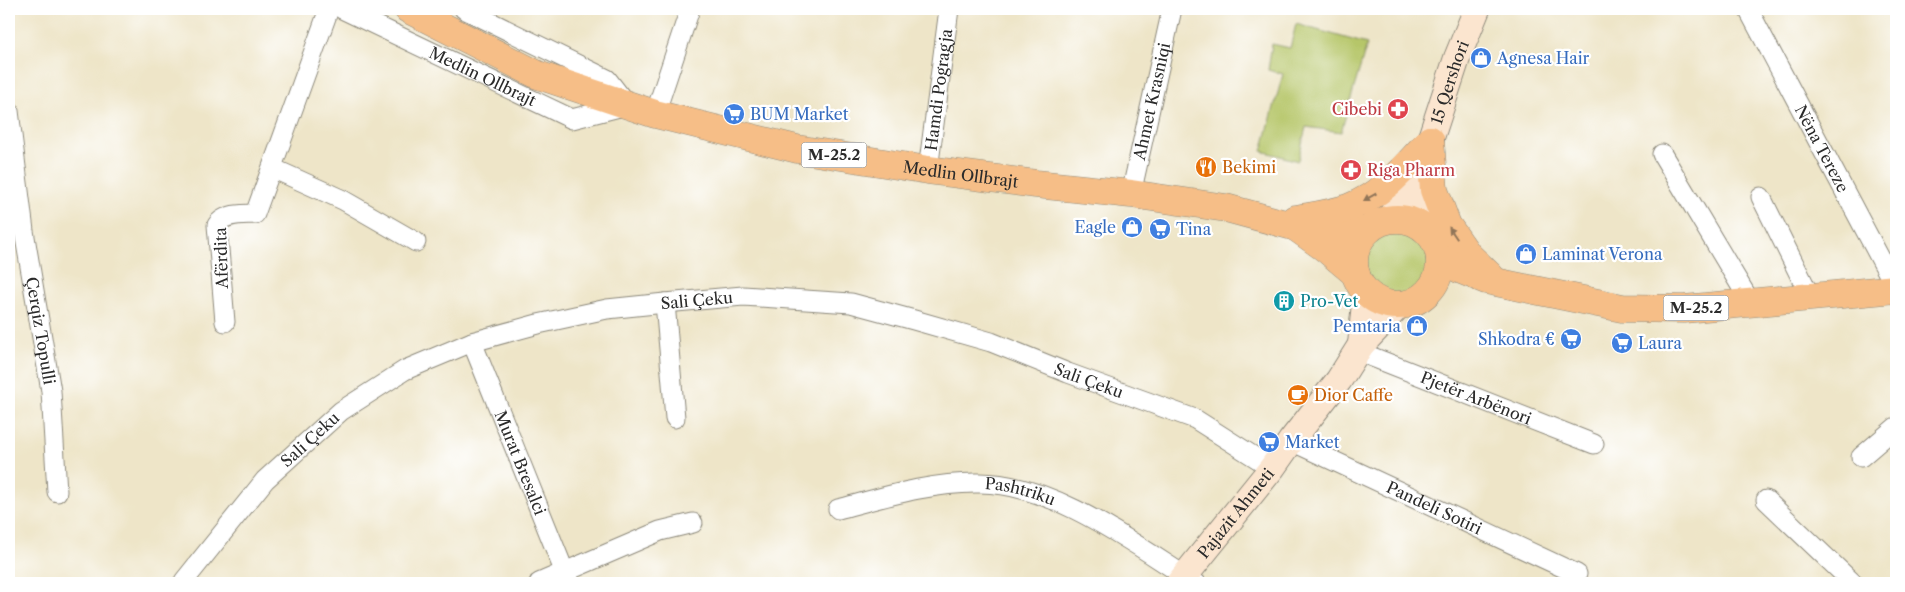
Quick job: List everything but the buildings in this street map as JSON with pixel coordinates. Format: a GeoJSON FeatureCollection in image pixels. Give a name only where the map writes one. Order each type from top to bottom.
{"type":"FeatureCollection","features":[{"type":"Feature","properties":{"kind":"main road","name":"Medlin Ollbrajt"},"geometry":{"type":"LineString","coordinates":[[408,9],[538,75],[655,114],[797,149],[928,170],[1131,194],[1226,208],[1289,225],[1331,231],[1378,225]]}},
{"type":"Feature","properties":{"kind":"main road"},"geometry":{"type":"LineString","coordinates":[[1289,225],[1347,208],[1371,197],[1391,182],[1427,148]]}},
{"type":"Feature","properties":{"kind":"main road"},"geometry":{"type":"LineString","coordinates":[[1427,148],[1434,190],[1447,225],[1468,256],[1491,281]]}},
{"type":"Feature","properties":{"kind":"main road","name":"M-25.2"},"geometry":{"type":"LineString","coordinates":[[1378,225],[1400,219],[1412,221],[1422,226]]}},
{"type":"Feature","properties":{"kind":"main road","name":"Medlin Ollbrajt"},"geometry":{"type":"LineString","coordinates":[[1289,225],[1325,248],[1361,283]]}},
{"type":"Feature","properties":{"kind":"main road"},"geometry":{"type":"LineString","coordinates":[[1361,283],[1354,263],[1355,252],[1360,240],[1378,225]]}},
{"type":"Feature","properties":{"kind":"main road"},"geometry":{"type":"LineString","coordinates":[[1422,226],[1436,242],[1440,258],[1440,270],[1431,288]]}},
{"type":"Feature","properties":{"kind":"main road","name":"Nëna Tereze"},"geometry":{"type":"LineString","coordinates":[[1440,258],[1459,269],[1491,281],[1622,308],[1684,310],[1896,291]]}},
{"type":"Feature","properties":{"kind":"main road","name":"Nëna Tereze"},"geometry":{"type":"LineString","coordinates":[[1431,288],[1491,281]]}},
{"type":"Feature","properties":{"kind":"main road","name":"M-25.2"},"geometry":{"type":"LineString","coordinates":[[1361,283],[1373,298],[1387,304],[1399,305],[1422,297],[1431,288]]}},
{"type":"Feature","properties":{"kind":"street","name":"Afërdita"},"geometry":{"type":"LineString","coordinates":[[225,322],[218,225],[220,220],[226,217],[255,214],[329,9]]}},
{"type":"Feature","properties":{"kind":"street","name":"Medlin Ollbrajt"},"geometry":{"type":"LineString","coordinates":[[342,9],[572,119],[627,105]]}},
{"type":"Feature","properties":{"kind":"street"},"geometry":{"type":"LineString","coordinates":[[464,9],[607,79],[627,105]]}},
{"type":"Feature","properties":{"kind":"street"},"geometry":{"type":"LineString","coordinates":[[655,114],[690,9]]}},
{"type":"Feature","properties":{"kind":"street","name":"Hamdi Pogragja"},"geometry":{"type":"LineString","coordinates":[[928,170],[949,9]]}},
{"type":"Feature","properties":{"kind":"street","name":"Ahmet Krasniqi"},"geometry":{"type":"LineString","coordinates":[[1131,194],[1172,9]]}},
{"type":"Feature","properties":{"kind":"street","name":"15 Qershori"},"geometry":{"type":"LineString","coordinates":[[1378,225],[1427,148],[1457,58],[1477,9]]}},
{"type":"Feature","properties":{"kind":"street","name":"Nëna Tereze"},"geometry":{"type":"LineString","coordinates":[[1748,9],[1896,291]]}},
{"type":"Feature","properties":{"kind":"street","name":"Çerqiz Topulli"},"geometry":{"type":"LineString","coordinates":[[9,111],[24,231],[51,391],[57,492]]}},
{"type":"Feature","properties":{"kind":"street","name":"15 Qershori"},"geometry":{"type":"LineString","coordinates":[[1422,226],[1427,148]]}},
{"type":"Feature","properties":{"kind":"street"},"geometry":{"type":"LineString","coordinates":[[1662,154],[1751,303]]}},
{"type":"Feature","properties":{"kind":"street"},"geometry":{"type":"LineString","coordinates":[[272,168],[344,200],[416,242]]}},
{"type":"Feature","properties":{"kind":"street"},"geometry":{"type":"LineString","coordinates":[[1761,197],[1811,298]]}},
{"type":"Feature","properties":{"kind":"street","name":"Pajazit Ahmeti"},"geometry":{"type":"LineString","coordinates":[[1359,348],[1361,283]]}},
{"type":"Feature","properties":{"kind":"street","name":"Sali Çeku"},"geometry":{"type":"LineString","coordinates":[[184,581],[264,480],[341,411],[405,370],[472,342],[538,324],[607,310],[665,302],[744,296],[851,302],[991,342],[1068,373],[1195,419],[1272,468]]}},
{"type":"Feature","properties":{"kind":"street"},"geometry":{"type":"LineString","coordinates":[[665,302],[674,418]]}},
{"type":"Feature","properties":{"kind":"street","name":"Pajazit Ahmeti"},"geometry":{"type":"LineString","coordinates":[[1187,581],[1272,468],[1290,441],[1339,380],[1359,348],[1399,305]]}},
{"type":"Feature","properties":{"kind":"street","name":"Murat Bresalci"},"geometry":{"type":"LineString","coordinates":[[472,342],[566,577]]}},
{"type":"Feature","properties":{"kind":"street","name":"Pjetër Arbënori"},"geometry":{"type":"LineString","coordinates":[[1359,348],[1594,444]]}},
{"type":"Feature","properties":{"kind":"street"},"geometry":{"type":"LineString","coordinates":[[1861,457],[1896,427]]}},
{"type":"Feature","properties":{"kind":"street","name":"Pandeli Sotiri"},"geometry":{"type":"LineString","coordinates":[[1290,441],[1577,574]]}},
{"type":"Feature","properties":{"kind":"street","name":"Pashtriku"},"geometry":{"type":"LineString","coordinates":[[838,509],[905,492],[945,485],[980,482],[1004,485],[1055,499],[1120,536],[1187,581]]}},
{"type":"Feature","properties":{"kind":"street"},"geometry":{"type":"LineString","coordinates":[[1766,500],[1853,583]]}},
{"type":"Feature","properties":{"kind":"street"},"geometry":{"type":"LineString","coordinates":[[538,583],[566,577],[660,531],[693,523]]}},
{"type":"Feature","properties":{"kind":"green space"},"geometry":{"type":"Polygon","coordinates":[[[1296,24],[1367,44],[1341,132],[1306,127],[1298,161],[1262,151],[1283,74],[1268,70],[1272,44],[1290,48],[1296,24]]]}},
{"type":"Feature","properties":{"kind":"green space"},"geometry":{"type":"Polygon","coordinates":[[[1397,228],[1410,231],[1421,238],[1428,249],[1431,262],[1428,275],[1421,286],[1410,293],[1397,296],[1384,293],[1373,286],[1366,275],[1363,262],[1366,249],[1373,238],[1384,231],[1397,228]]]}},
{"type":"Feature","properties":{"kind":"place","name":"Agnesa Hair"},"geometry":{"type":"Point","coordinates":[1481,58]}},
{"type":"Feature","properties":{"kind":"place","name":"Cibebi"},"geometry":{"type":"Point","coordinates":[1398,109]}},
{"type":"Feature","properties":{"kind":"place","name":"BUM Market"},"geometry":{"type":"Point","coordinates":[734,114]}},
{"type":"Feature","properties":{"kind":"place","name":"Bekimi"},"geometry":{"type":"Point","coordinates":[1206,167]}},
{"type":"Feature","properties":{"kind":"place","name":"Riga Pharm"},"geometry":{"type":"Point","coordinates":[1351,170]}},
{"type":"Feature","properties":{"kind":"place","name":"Eagle"},"geometry":{"type":"Point","coordinates":[1132,227]}},
{"type":"Feature","properties":{"kind":"place","name":"Tina"},"geometry":{"type":"Point","coordinates":[1160,229]}},
{"type":"Feature","properties":{"kind":"place","name":"Laminat Verona"},"geometry":{"type":"Point","coordinates":[1526,254]}},
{"type":"Feature","properties":{"kind":"place","name":"Pro-Vet"},"geometry":{"type":"Point","coordinates":[1284,301]}},
{"type":"Feature","properties":{"kind":"place","name":"Pemtaria"},"geometry":{"type":"Point","coordinates":[1417,326]}},
{"type":"Feature","properties":{"kind":"place","name":"Shkodra €"},"geometry":{"type":"Point","coordinates":[1571,339]}},
{"type":"Feature","properties":{"kind":"place","name":"Laura"},"geometry":{"type":"Point","coordinates":[1622,343]}},
{"type":"Feature","properties":{"kind":"place","name":"Dior Caffe"},"geometry":{"type":"Point","coordinates":[1298,395]}},
{"type":"Feature","properties":{"kind":"place","name":"Market"},"geometry":{"type":"Point","coordinates":[1269,442]}}]}
